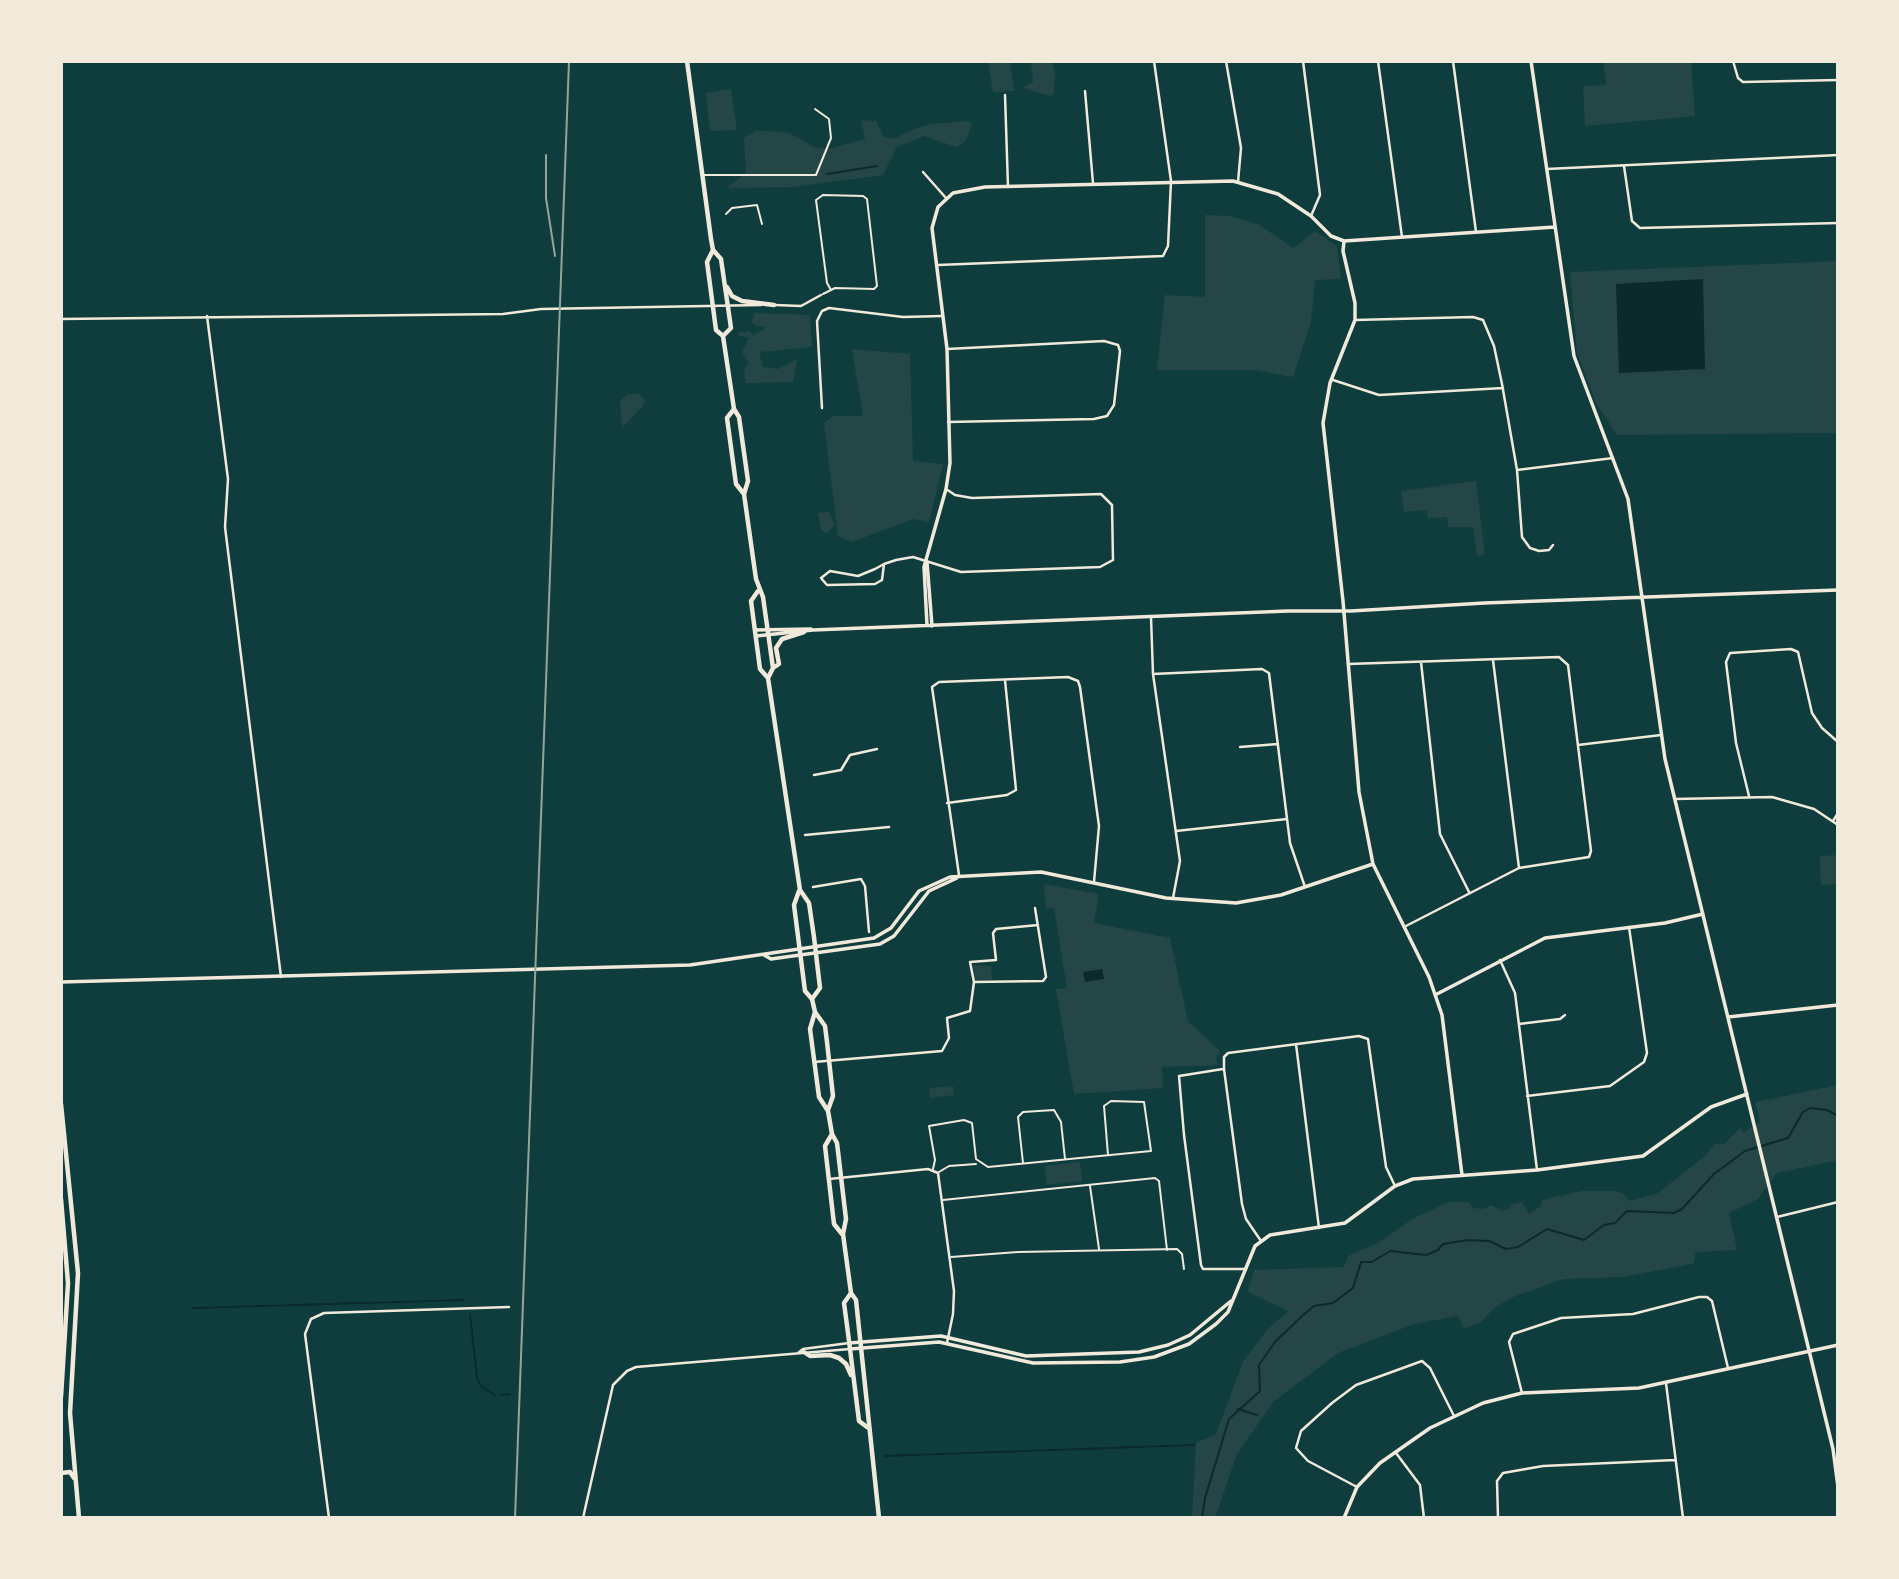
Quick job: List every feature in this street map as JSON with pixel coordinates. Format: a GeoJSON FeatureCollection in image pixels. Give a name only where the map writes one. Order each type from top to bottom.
{"type":"FeatureCollection","features":[{"type":"Feature","properties":{"kind":"main road"},"geometry":{"type":"LineString","coordinates":[[687,61],[713,250],[721,259],[731,328],[723,336]]}},
{"type":"Feature","properties":{"kind":"main road"},"geometry":{"type":"LineString","coordinates":[[713,250],[707,262],[712,306],[716,330],[723,336],[734,409],[739,416],[748,481],[744,494],[758,591],[763,597],[773,668]]}},
{"type":"Feature","properties":{"kind":"main road"},"geometry":{"type":"LineString","coordinates":[[724,276],[730,293],[738,300],[775,305]]}},
{"type":"Feature","properties":{"kind":"main road"},"geometry":{"type":"LineString","coordinates":[[734,409],[727,418],[736,484],[744,494]]}},
{"type":"Feature","properties":{"kind":"main road"},"geometry":{"type":"LineString","coordinates":[[758,591],[751,601],[760,669],[768,678],[800,890],[808,903],[815,949],[820,988],[813,999]]}},
{"type":"Feature","properties":{"kind":"main road"},"geometry":{"type":"LineString","coordinates":[[768,678],[773,668],[779,664],[776,648],[782,639],[804,632]]}},
{"type":"Feature","properties":{"kind":"main road"},"geometry":{"type":"LineString","coordinates":[[800,890],[794,905],[806,991],[813,999],[815,1012],[825,1027],[834,1096],[828,1111]]}},
{"type":"Feature","properties":{"kind":"main road"},"geometry":{"type":"LineString","coordinates":[[815,1012],[810,1029],[814,1062],[819,1097],[828,1111],[836,1143],[846,1219],[843,1234],[862,1346],[871,1419],[867,1427],[879,1518]]}},
{"type":"Feature","properties":{"kind":"main road"},"geometry":{"type":"LineString","coordinates":[[61,1104],[78,1273],[70,1413],[79,1518]]}},
{"type":"Feature","properties":{"kind":"main road"},"geometry":{"type":"LineString","coordinates":[[832,1134],[825,1146],[834,1224],[843,1234]]}},
{"type":"Feature","properties":{"kind":"main road"},"geometry":{"type":"LineString","coordinates":[[61,1199],[68,1275],[61,1397]]}},
{"type":"Feature","properties":{"kind":"main road"},"geometry":{"type":"LineString","coordinates":[[851,1293],[844,1303],[849,1346],[859,1421],[867,1427]]}},
{"type":"Feature","properties":{"kind":"main road"},"geometry":{"type":"LineString","coordinates":[[804,1352],[810,1356],[830,1354],[839,1358],[848,1367],[855,1386]]}},
{"type":"Feature","properties":{"kind":"main road"},"geometry":{"type":"LineString","coordinates":[[61,1473],[70,1472],[76,1482]]}},
{"type":"Feature","properties":{"kind":"street"},"geometry":{"type":"LineString","coordinates":[[936,265],[1163,256],[1168,246],[1171,181],[1154,61]]}},
{"type":"Feature","properties":{"kind":"street"},"geometry":{"type":"LineString","coordinates":[[1226,61],[1241,148],[1238,182]]}},
{"type":"Feature","properties":{"kind":"street"},"geometry":{"type":"LineString","coordinates":[[1303,61],[1320,195],[1311,216]]}},
{"type":"Feature","properties":{"kind":"street"},"geometry":{"type":"LineString","coordinates":[[1378,61],[1402,237]]}},
{"type":"Feature","properties":{"kind":"street"},"geometry":{"type":"LineString","coordinates":[[1453,61],[1476,232]]}},
{"type":"Feature","properties":{"kind":"street"},"geometry":{"type":"LineString","coordinates":[[1531,61],[1576,363],[1613,458],[1632,520],[1661,735],[1833,1449],[1838,1487]]}},
{"type":"Feature","properties":{"kind":"street"},"geometry":{"type":"LineString","coordinates":[[1733,61],[1738,78],[1743,82],[1838,80]]}},
{"type":"Feature","properties":{"kind":"street"},"geometry":{"type":"LineString","coordinates":[[1085,91],[1093,183]]}},
{"type":"Feature","properties":{"kind":"street"},"geometry":{"type":"LineString","coordinates":[[1005,95],[1008,187]]}},
{"type":"Feature","properties":{"kind":"street"},"geometry":{"type":"LineString","coordinates":[[1546,169],[1838,155]]}},
{"type":"Feature","properties":{"kind":"street"},"geometry":{"type":"LineString","coordinates":[[1624,166],[1632,221],[1637,228],[1838,223]]}},
{"type":"Feature","properties":{"kind":"street"},"geometry":{"type":"LineString","coordinates":[[923,173],[946,198]]}},
{"type":"Feature","properties":{"kind":"street"},"geometry":{"type":"LineString","coordinates":[[930,626],[927,562],[950,463],[947,349],[932,221],[946,198],[965,189],[1171,181],[1238,182],[1278,194],[1311,216],[1323,230],[1344,241],[1555,227]]}},
{"type":"Feature","properties":{"kind":"street"},"geometry":{"type":"LineString","coordinates":[[1344,241],[1343,251],[1355,320],[1332,380],[1323,423],[1359,792],[1373,864],[1436,994],[1442,1015],[1462,1175]]}},
{"type":"Feature","properties":{"kind":"street"},"geometry":{"type":"LineString","coordinates":[[61,319],[503,314],[541,309],[801,306],[821,295]]}},
{"type":"Feature","properties":{"kind":"street"},"geometry":{"type":"LineString","coordinates":[[822,408],[817,318],[822,311],[830,309],[903,317],[942,316]]}},
{"type":"Feature","properties":{"kind":"street"},"geometry":{"type":"LineString","coordinates":[[207,316],[228,479],[226,537],[281,977]]}},
{"type":"Feature","properties":{"kind":"street"},"geometry":{"type":"LineString","coordinates":[[1355,320],[1479,318],[1488,325],[1503,388],[1517,470],[1525,543],[1539,551],[1549,550],[1553,545]]}},
{"type":"Feature","properties":{"kind":"street"},"geometry":{"type":"LineString","coordinates":[[947,349],[1104,341],[1118,345],[1120,351],[1114,405],[1107,416],[1094,419],[948,422]]}},
{"type":"Feature","properties":{"kind":"street"},"geometry":{"type":"LineString","coordinates":[[1332,380],[1379,395],[1503,388]]}},
{"type":"Feature","properties":{"kind":"street"},"geometry":{"type":"LineString","coordinates":[[1517,470],[1613,458]]}},
{"type":"Feature","properties":{"kind":"street"},"geometry":{"type":"LineString","coordinates":[[884,565],[882,580],[875,584],[827,585],[821,578],[830,571],[858,576],[884,565],[913,557],[961,572],[1100,567],[1113,560],[1112,505],[1101,494],[972,498],[955,495],[946,489]]}},
{"type":"Feature","properties":{"kind":"street"},"geometry":{"type":"LineString","coordinates":[[767,632],[1838,590]]}},
{"type":"Feature","properties":{"kind":"street"},"geometry":{"type":"LineString","coordinates":[[1151,617],[1153,674],[1180,866],[1172,899]]}},
{"type":"Feature","properties":{"kind":"street"},"geometry":{"type":"LineString","coordinates":[[755,633],[804,627],[813,630]]}},
{"type":"Feature","properties":{"kind":"street"},"geometry":{"type":"LineString","coordinates":[[1749,796],[1736,743],[1726,662],[1730,653],[1791,649],[1798,652],[1812,713],[1838,742]]}},
{"type":"Feature","properties":{"kind":"street"},"geometry":{"type":"LineString","coordinates":[[1348,664],[1565,659],[1591,851],[1589,857],[1519,868],[1404,927]]}},
{"type":"Feature","properties":{"kind":"street"},"geometry":{"type":"LineString","coordinates":[[1493,660],[1519,868]]}},
{"type":"Feature","properties":{"kind":"street"},"geometry":{"type":"LineString","coordinates":[[1421,662],[1440,834],[1470,894]]}},
{"type":"Feature","properties":{"kind":"street"},"geometry":{"type":"LineString","coordinates":[[1153,674],[1266,670],[1270,677],[1292,852],[1305,887]]}},
{"type":"Feature","properties":{"kind":"street"},"geometry":{"type":"LineString","coordinates":[[959,877],[931,689],[939,682],[1068,677],[1078,681],[1099,826],[1094,881]]}},
{"type":"Feature","properties":{"kind":"street"},"geometry":{"type":"LineString","coordinates":[[947,803],[1007,795],[1016,790],[1005,680]]}},
{"type":"Feature","properties":{"kind":"street"},"geometry":{"type":"LineString","coordinates":[[1578,745],[1661,735]]}},
{"type":"Feature","properties":{"kind":"street"},"geometry":{"type":"LineString","coordinates":[[1240,747],[1278,744]]}},
{"type":"Feature","properties":{"kind":"street"},"geometry":{"type":"LineString","coordinates":[[814,775],[841,770],[850,755],[877,749]]}},
{"type":"Feature","properties":{"kind":"street"},"geometry":{"type":"LineString","coordinates":[[1675,799],[1749,796],[1792,802],[1814,809],[1838,825]]}},
{"type":"Feature","properties":{"kind":"street"},"geometry":{"type":"LineString","coordinates":[[1833,821],[1838,813]]}},
{"type":"Feature","properties":{"kind":"street"},"geometry":{"type":"LineString","coordinates":[[1176,831],[1287,819]]}},
{"type":"Feature","properties":{"kind":"street"},"geometry":{"type":"LineString","coordinates":[[805,835],[889,827]]}},
{"type":"Feature","properties":{"kind":"street"},"geometry":{"type":"LineString","coordinates":[[763,954],[771,959],[801,955],[815,949],[878,937],[891,928],[919,891],[935,881],[959,877],[1026,871],[1094,881],[1172,899],[1236,903],[1270,898],[1373,864]]}},
{"type":"Feature","properties":{"kind":"street"},"geometry":{"type":"LineString","coordinates":[[61,982],[659,967],[800,947],[815,949],[877,945],[886,941],[929,891],[959,877]]}},
{"type":"Feature","properties":{"kind":"street"},"geometry":{"type":"LineString","coordinates":[[813,887],[861,879],[865,886],[869,932]]}},
{"type":"Feature","properties":{"kind":"street"},"geometry":{"type":"LineString","coordinates":[[974,982],[1043,981],[1046,977],[1035,908]]}},
{"type":"Feature","properties":{"kind":"street"},"geometry":{"type":"LineString","coordinates":[[1436,994],[1545,938],[1703,914]]}},
{"type":"Feature","properties":{"kind":"street"},"geometry":{"type":"LineString","coordinates":[[814,1062],[942,1051],[949,1038],[947,1018],[970,1011],[974,982],[970,962],[992,961],[997,957],[994,931],[1038,925]]}},
{"type":"Feature","properties":{"kind":"street"},"geometry":{"type":"LineString","coordinates":[[1527,1096],[1610,1086],[1644,1062],[1647,1053],[1629,927]]}},
{"type":"Feature","properties":{"kind":"street"},"geometry":{"type":"LineString","coordinates":[[1500,960],[1515,993],[1537,1170]]}},
{"type":"Feature","properties":{"kind":"street"},"geometry":{"type":"LineString","coordinates":[[1728,1017],[1838,1004]]}},
{"type":"Feature","properties":{"kind":"street"},"geometry":{"type":"LineString","coordinates":[[1519,1024],[1560,1019],[1565,1015]]}},
{"type":"Feature","properties":{"kind":"street"},"geometry":{"type":"LineString","coordinates":[[1261,1241],[1246,1219],[1242,1204],[1224,1069],[1224,1057],[1228,1053],[1359,1036],[1368,1038],[1386,1167],[1395,1186]]}},
{"type":"Feature","properties":{"kind":"street"},"geometry":{"type":"LineString","coordinates":[[1296,1044],[1319,1227]]}},
{"type":"Feature","properties":{"kind":"street"},"geometry":{"type":"LineString","coordinates":[[1224,1069],[1183,1073],[1178,1079],[1201,1265],[1211,1269],[1246,1269]]}},
{"type":"Feature","properties":{"kind":"street"},"geometry":{"type":"LineString","coordinates":[[797,1353],[803,1349],[947,1343],[1010,1360],[1033,1363],[1142,1359],[1171,1352],[1200,1338],[1228,1312],[1261,1241],[1280,1233],[1351,1219],[1395,1186],[1413,1179],[1537,1170],[1643,1156],[1710,1107],[1747,1094]]}},
{"type":"Feature","properties":{"kind":"street"},"geometry":{"type":"LineString","coordinates":[[829,1179],[936,1171],[954,1302],[947,1343]]}},
{"type":"Feature","properties":{"kind":"street"},"geometry":{"type":"LineString","coordinates":[[1777,1217],[1838,1202]]}},
{"type":"Feature","properties":{"kind":"street"},"geometry":{"type":"LineString","coordinates":[[1521,1393],[1509,1345],[1513,1334],[1561,1318],[1633,1314],[1699,1297],[1712,1301],[1729,1369]]}},
{"type":"Feature","properties":{"kind":"street"},"geometry":{"type":"LineString","coordinates":[[862,1346],[948,1336],[1026,1356],[1139,1352],[1168,1345],[1190,1335],[1233,1300]]}},
{"type":"Feature","properties":{"kind":"street"},"geometry":{"type":"LineString","coordinates":[[328,1518],[305,1334],[311,1319],[324,1314],[509,1307]]}},
{"type":"Feature","properties":{"kind":"street"},"geometry":{"type":"LineString","coordinates":[[1344,1518],[1357,1487],[1395,1452],[1454,1416],[1483,1403],[1521,1393],[1628,1389],[1666,1383],[1838,1345]]}},
{"type":"Feature","properties":{"kind":"street"},"geometry":{"type":"LineString","coordinates":[[583,1518],[613,1385],[626,1371],[636,1367],[849,1346]]}},
{"type":"Feature","properties":{"kind":"street"},"geometry":{"type":"LineString","coordinates":[[1357,1487],[1308,1461],[1296,1448],[1301,1431],[1356,1385],[1422,1362],[1429,1366],[1454,1416]]}},
{"type":"Feature","properties":{"kind":"street"},"geometry":{"type":"LineString","coordinates":[[1666,1383],[1684,1518]]}},
{"type":"Feature","properties":{"kind":"street"},"geometry":{"type":"LineString","coordinates":[[1395,1452],[1420,1485],[1424,1518]]}},
{"type":"Feature","properties":{"kind":"street"},"geometry":{"type":"LineString","coordinates":[[1498,1518],[1497,1481],[1503,1474],[1544,1466],[1675,1460]]}},
{"type":"Feature","properties":{"kind":"lane"},"geometry":{"type":"LineString","coordinates":[[703,175],[816,175],[831,138],[829,119],[815,109]]}},
{"type":"Feature","properties":{"kind":"lane"},"geometry":{"type":"LineString","coordinates":[[821,295],[831,290],[874,289],[877,286],[867,199],[863,196],[823,195],[816,200],[827,283],[831,290]]}},
{"type":"Feature","properties":{"kind":"lane"},"geometry":{"type":"LineString","coordinates":[[726,214],[732,208],[757,205],[762,224]]}},
{"type":"Feature","properties":{"kind":"lane"},"geometry":{"type":"LineString","coordinates":[[978,1164],[972,1123],[964,1120],[929,1126],[936,1171],[949,1166],[978,1164],[988,1167],[1151,1151],[1144,1102],[1111,1101],[1104,1106],[1108,1155]]}},
{"type":"Feature","properties":{"kind":"lane"},"geometry":{"type":"LineString","coordinates":[[1023,1164],[1018,1120],[1023,1112],[1057,1112],[1061,1122],[1065,1159]]}},
{"type":"Feature","properties":{"kind":"lane"},"geometry":{"type":"LineString","coordinates":[[942,1200],[1155,1178],[1159,1181],[1167,1250]]}},
{"type":"Feature","properties":{"kind":"lane"},"geometry":{"type":"LineString","coordinates":[[1090,1186],[1099,1250]]}},
{"type":"Feature","properties":{"kind":"lane"},"geometry":{"type":"LineString","coordinates":[[950,1258],[1099,1250],[1167,1250],[1180,1251],[1184,1269]]}},
{"type":"Feature","properties":{"kind":"shaded area"},"geometry":{"type":"Polygon","coordinates":[[[988,61],[1010,61],[1014,91],[993,92],[988,61]]]}},
{"type":"Feature","properties":{"kind":"shaded area"},"geometry":{"type":"Polygon","coordinates":[[[1031,61],[1052,61],[1055,73],[1054,93],[1050,96],[1022,88],[1033,82],[1031,61]]]}},
{"type":"Feature","properties":{"kind":"shaded area"},"geometry":{"type":"Polygon","coordinates":[[[1603,61],[1691,61],[1695,116],[1585,126],[1583,86],[1606,85],[1603,61]]]}},
{"type":"Feature","properties":{"kind":"shaded area"},"geometry":{"type":"Polygon","coordinates":[[[731,89],[737,130],[710,131],[706,93],[731,89]]]}},
{"type":"Feature","properties":{"kind":"shaded area"},"geometry":{"type":"Polygon","coordinates":[[[861,120],[876,121],[884,137],[894,139],[931,124],[968,121],[972,124],[965,142],[956,147],[924,136],[897,147],[883,175],[793,187],[726,188],[746,173],[744,138],[756,130],[789,133],[816,148],[829,149],[865,139],[861,120]]]}},
{"type":"Feature","properties":{"kind":"shaded area"},"geometry":{"type":"Polygon","coordinates":[[[1205,215],[1229,216],[1258,224],[1293,248],[1315,231],[1337,246],[1341,279],[1315,280],[1311,322],[1293,377],[1255,370],[1157,370],[1165,295],[1205,297],[1205,215]]]}},
{"type":"Feature","properties":{"kind":"shaded area"},"geometry":{"type":"Polygon","coordinates":[[[1838,261],[1838,433],[1617,435],[1596,403],[1577,353],[1570,272],[1838,261]]]}},
{"type":"Feature","properties":{"kind":"shaded area"},"geometry":{"type":"Polygon","coordinates":[[[1703,279],[1705,369],[1619,373],[1616,284],[1703,279]]]}},
{"type":"Feature","properties":{"kind":"shaded area"},"geometry":{"type":"Polygon","coordinates":[[[755,313],[810,315],[812,347],[759,352],[763,367],[778,369],[797,359],[793,382],[746,383],[744,369],[749,363],[742,352],[749,338],[739,336],[738,333],[750,331],[753,336],[767,327],[756,326],[751,322],[755,313]]]}},
{"type":"Feature","properties":{"kind":"shaded area"},"geometry":{"type":"Polygon","coordinates":[[[852,349],[910,354],[913,461],[943,464],[929,522],[913,519],[852,542],[838,536],[824,423],[833,416],[863,416],[852,349]]]}},
{"type":"Feature","properties":{"kind":"shaded area"},"geometry":{"type":"Polygon","coordinates":[[[627,394],[638,394],[645,400],[643,406],[622,428],[620,401],[627,394]]]}},
{"type":"Feature","properties":{"kind":"shaded area"},"geometry":{"type":"Polygon","coordinates":[[[1476,481],[1485,555],[1477,556],[1473,527],[1448,527],[1447,517],[1428,518],[1427,510],[1404,512],[1401,491],[1476,481]]]}},
{"type":"Feature","properties":{"kind":"shaded area"},"geometry":{"type":"Polygon","coordinates":[[[829,512],[835,525],[827,533],[821,530],[818,513],[829,512]]]}},
{"type":"Feature","properties":{"kind":"shaded area"},"geometry":{"type":"Polygon","coordinates":[[[1838,855],[1838,884],[1821,885],[1820,856],[1838,855]]]}},
{"type":"Feature","properties":{"kind":"shaded area"},"geometry":{"type":"Polygon","coordinates":[[[1044,884],[1099,894],[1094,923],[1170,938],[1188,1021],[1220,1051],[1216,1058],[1218,1065],[1162,1067],[1163,1088],[1074,1094],[1056,989],[1067,988],[1054,908],[1046,909],[1044,884]]]}},
{"type":"Feature","properties":{"kind":"shaded area"},"geometry":{"type":"Polygon","coordinates":[[[974,965],[991,966],[992,980],[975,980],[974,965]]]}},
{"type":"Feature","properties":{"kind":"shaded area"},"geometry":{"type":"Polygon","coordinates":[[[1102,969],[1104,979],[1085,982],[1083,972],[1102,969]]]}},
{"type":"Feature","properties":{"kind":"shaded area"},"geometry":{"type":"Polygon","coordinates":[[[1838,1085],[1838,1160],[1777,1173],[1758,1199],[1729,1213],[1737,1250],[1696,1252],[1693,1264],[1622,1277],[1563,1279],[1513,1297],[1494,1308],[1480,1323],[1464,1328],[1458,1316],[1414,1324],[1338,1353],[1274,1401],[1237,1454],[1215,1518],[1192,1518],[1196,1443],[1216,1434],[1243,1362],[1266,1331],[1288,1311],[1248,1292],[1254,1270],[1344,1267],[1348,1256],[1380,1242],[1412,1219],[1449,1202],[1469,1202],[1473,1208],[1484,1209],[1491,1205],[1503,1211],[1509,1209],[1511,1204],[1522,1202],[1529,1214],[1541,1206],[1542,1200],[1581,1191],[1616,1191],[1624,1194],[1629,1201],[1658,1193],[1706,1155],[1714,1144],[1724,1144],[1741,1127],[1743,1133],[1760,1122],[1755,1102],[1838,1085]]]}},
{"type":"Feature","properties":{"kind":"shaded area"},"geometry":{"type":"Polygon","coordinates":[[[953,1086],[954,1095],[930,1098],[929,1088],[953,1086]]]}},
{"type":"Feature","properties":{"kind":"shaded area"},"geometry":{"type":"Polygon","coordinates":[[[1080,1162],[1082,1181],[1047,1185],[1045,1166],[1080,1162]]]}},
{"type":"Feature","properties":{"kind":"waterway"},"geometry":{"type":"LineString","coordinates":[[827,174],[877,166]]}},
{"type":"Feature","properties":{"kind":"waterway"},"geometry":{"type":"LineString","coordinates":[[1202,1518],[1205,1498],[1229,1419],[1260,1391],[1259,1365],[1275,1342],[1314,1306],[1333,1303],[1353,1288],[1361,1262],[1372,1262],[1390,1251],[1426,1255],[1438,1250],[1443,1244],[1468,1240],[1489,1241],[1506,1249],[1518,1247],[1547,1229],[1584,1240],[1604,1225],[1615,1223],[1627,1211],[1674,1213],[1682,1209],[1714,1174],[1745,1151],[1788,1138],[1803,1112],[1810,1108],[1827,1110],[1838,1116]]}},
{"type":"Feature","properties":{"kind":"waterway"},"geometry":{"type":"LineString","coordinates":[[193,1308],[464,1300]]}},
{"type":"Feature","properties":{"kind":"waterway"},"geometry":{"type":"LineString","coordinates":[[470,1315],[477,1378],[481,1386],[495,1395]]}},
{"type":"Feature","properties":{"kind":"waterway"},"geometry":{"type":"LineString","coordinates":[[501,1395],[510,1394]]}},
{"type":"Feature","properties":{"kind":"waterway"},"geometry":{"type":"LineString","coordinates":[[1238,1409],[1257,1415]]}},
{"type":"Feature","properties":{"kind":"waterway"},"geometry":{"type":"LineString","coordinates":[[885,1456],[1194,1445]]}},
{"type":"Feature","properties":{"kind":"railway"},"geometry":{"type":"LineString","coordinates":[[515,1518],[569,61]]}},
{"type":"Feature","properties":{"kind":"railway"},"geometry":{"type":"LineString","coordinates":[[546,155],[546,198],[555,256]]}}]}
